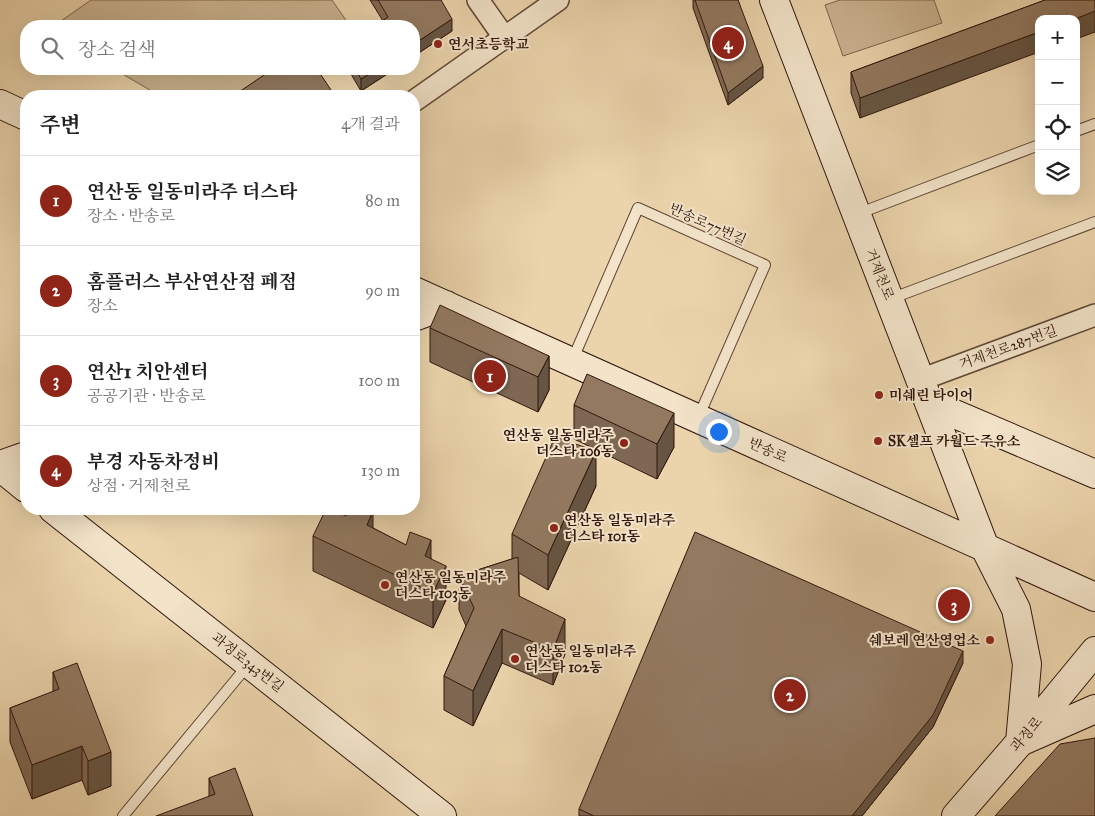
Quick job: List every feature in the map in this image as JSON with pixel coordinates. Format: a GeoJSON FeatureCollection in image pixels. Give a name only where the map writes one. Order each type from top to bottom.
{"type":"FeatureCollection","features":[{"type":"Feature","properties":{"kind":"main road","name":"거제천로"},"geometry":{"type":"LineString","coordinates":[[774,0],[986,548],[1016,608],[1027,664],[1020,742]]}},
{"type":"Feature","properties":{"kind":"main road"},"geometry":{"type":"LineString","coordinates":[[0,104],[20,113]]}},
{"type":"Feature","properties":{"kind":"main road","name":"반송로"},"geometry":{"type":"LineString","coordinates":[[420,293],[1095,597]]}},
{"type":"Feature","properties":{"kind":"main road"},"geometry":{"type":"LineString","coordinates":[[420,315],[446,305]]}},
{"type":"Feature","properties":{"kind":"main road"},"geometry":{"type":"LineString","coordinates":[[925,392],[1095,474]]}},
{"type":"Feature","properties":{"kind":"main road"},"geometry":{"type":"LineString","coordinates":[[20,458],[0,466],[20,483]]}},
{"type":"Feature","properties":{"kind":"main road","name":"과정로343번길"},"geometry":{"type":"LineString","coordinates":[[61,515],[442,816]]}},
{"type":"Feature","properties":{"kind":"main road","name":"과정로"},"geometry":{"type":"LineString","coordinates":[[956,816],[1095,651]]}},
{"type":"Feature","properties":{"kind":"main road"},"geometry":{"type":"LineString","coordinates":[[1020,742],[1095,709]]}},
{"type":"Feature","properties":{"kind":"street"},"geometry":{"type":"LineString","coordinates":[[478,0],[504,37]]}},
{"type":"Feature","properties":{"kind":"street"},"geometry":{"type":"LineString","coordinates":[[420,97],[558,0]]}},
{"type":"Feature","properties":{"kind":"street","name":"거제천로287번길"},"geometry":{"type":"LineString","coordinates":[[925,392],[1095,315]]}},
{"type":"Feature","properties":{"kind":"lane"},"geometry":{"type":"LineString","coordinates":[[1080,130],[1095,124]]}},
{"type":"Feature","properties":{"kind":"lane"},"geometry":{"type":"LineString","coordinates":[[856,214],[1035,147]]}},
{"type":"Feature","properties":{"kind":"lane","name":"반송로77번길"},"geometry":{"type":"LineString","coordinates":[[571,361],[638,208],[766,265],[698,418]]}},
{"type":"Feature","properties":{"kind":"lane"},"geometry":{"type":"LineString","coordinates":[[890,299],[1095,222]]}},
{"type":"Feature","properties":{"kind":"lane"},"geometry":{"type":"LineString","coordinates":[[123,816],[249,664]]}},
{"type":"Feature","properties":{"kind":"shaded area"},"geometry":{"type":"Polygon","coordinates":[[[91,0],[332,0],[346,20],[62,20],[91,0]]]}},
{"type":"Feature","properties":{"kind":"shaded area"},"geometry":{"type":"Polygon","coordinates":[[[840,0],[934,0],[942,23],[843,56],[825,5],[840,0]]]}},
{"type":"Feature","properties":{"kind":"shaded area"},"geometry":{"type":"Polygon","coordinates":[[[124,75],[267,75],[244,90],[150,90],[124,75]]]}},
{"type":"Feature","properties":{"kind":"building"},"geometry":{"type":"Polygon","coordinates":[[[378,0],[441,0],[452,19],[420,40],[420,20],[384,20],[388,17],[378,0]]]}},
{"type":"Feature","properties":{"kind":"building"},"geometry":{"type":"Polygon","coordinates":[[[695,0],[738,0],[763,66],[728,93],[695,0]]]}},
{"type":"Feature","properties":{"kind":"building"},"geometry":{"type":"Polygon","coordinates":[[[1045,0],[1095,0],[1095,11],[1080,17],[1080,15],[1035,15],[1035,33],[860,98],[851,72],[1045,0]]]}},
{"type":"Feature","properties":{"kind":"building"},"geometry":{"type":"Polygon","coordinates":[[[264,75],[321,75],[331,90],[242,90],[264,75]]]}},
{"type":"Feature","properties":{"kind":"building"},"geometry":{"type":"Polygon","coordinates":[[[359,75],[367,75],[361,79],[359,75]]]}},
{"type":"Feature","properties":{"kind":"building"},"geometry":{"type":"Polygon","coordinates":[[[440,305],[549,356],[538,377],[430,328],[440,305]]]}},
{"type":"Feature","properties":{"kind":"building"},"geometry":{"type":"Polygon","coordinates":[[[587,374],[674,413],[657,444],[574,405],[587,374]]]}},
{"type":"Feature","properties":{"kind":"building"},"geometry":{"type":"Polygon","coordinates":[[[555,437],[596,451],[548,555],[512,534],[555,437]]]}},
{"type":"Feature","properties":{"kind":"building"},"geometry":{"type":"Polygon","coordinates":[[[323,515],[371,515],[367,525],[406,545],[410,532],[431,540],[425,556],[446,566],[433,593],[313,536],[323,515]]]}},
{"type":"Feature","properties":{"kind":"building"},"geometry":{"type":"Polygon","coordinates":[[[695,532],[963,651],[933,715],[852,816],[594,816],[579,809],[695,532]]]}},
{"type":"Feature","properties":{"kind":"building"},"geometry":{"type":"Polygon","coordinates":[[[518,557],[519,596],[565,619],[553,650],[502,629],[473,691],[444,676],[474,608],[459,576],[518,557]]]}},
{"type":"Feature","properties":{"kind":"building"},"geometry":{"type":"Polygon","coordinates":[[[77,663],[111,752],[88,761],[82,746],[32,765],[10,708],[59,689],[53,672],[77,663]]]}},
{"type":"Feature","properties":{"kind":"building"},"geometry":{"type":"Polygon","coordinates":[[[1095,738],[1095,816],[995,816],[1060,744],[1095,738]]]}},
{"type":"Feature","properties":{"kind":"building"},"geometry":{"type":"Polygon","coordinates":[[[235,768],[253,816],[156,816],[215,794],[209,778],[235,768]]]}},
{"type":"Feature","properties":{"kind":"place","name":"부경 자동차정비"},"geometry":{"type":"Point","coordinates":[728,43]}},
{"type":"Feature","properties":{"kind":"place","name":"연서초등학교"},"geometry":{"type":"Point","coordinates":[438,44]}},
{"type":"Feature","properties":{"kind":"place","name":"연산동 일동미라주 더스타"},"geometry":{"type":"Point","coordinates":[490,376]}},
{"type":"Feature","properties":{"kind":"place","name":"미쉐린 타이어"},"geometry":{"type":"Point","coordinates":[879,395]}},
{"type":"Feature","properties":{"kind":"place","name":"SK셀프 카월드 주유소"},"geometry":{"type":"Point","coordinates":[878,441]}},
{"type":"Feature","properties":{"kind":"place","name":"연산동 일동미라주 더스타 106동"},"geometry":{"type":"Point","coordinates":[624,443]}},
{"type":"Feature","properties":{"kind":"place","name":"연산동 일동미라주 더스타 101동"},"geometry":{"type":"Point","coordinates":[554,528]}},
{"type":"Feature","properties":{"kind":"place","name":"연산동 일동미라주 더스타 103동"},"geometry":{"type":"Point","coordinates":[385,585]}},
{"type":"Feature","properties":{"kind":"place","name":"연산1 치안센터"},"geometry":{"type":"Point","coordinates":[954,605]}},
{"type":"Feature","properties":{"kind":"place","name":"쉐보레 연산영업소"},"geometry":{"type":"Point","coordinates":[990,640]}},
{"type":"Feature","properties":{"kind":"place","name":"연산동 일동미라주 더스타 102동"},"geometry":{"type":"Point","coordinates":[515,659]}},
{"type":"Feature","properties":{"kind":"place","name":"홈플러스 부산연산점 페점"},"geometry":{"type":"Point","coordinates":[790,695]}}]}
